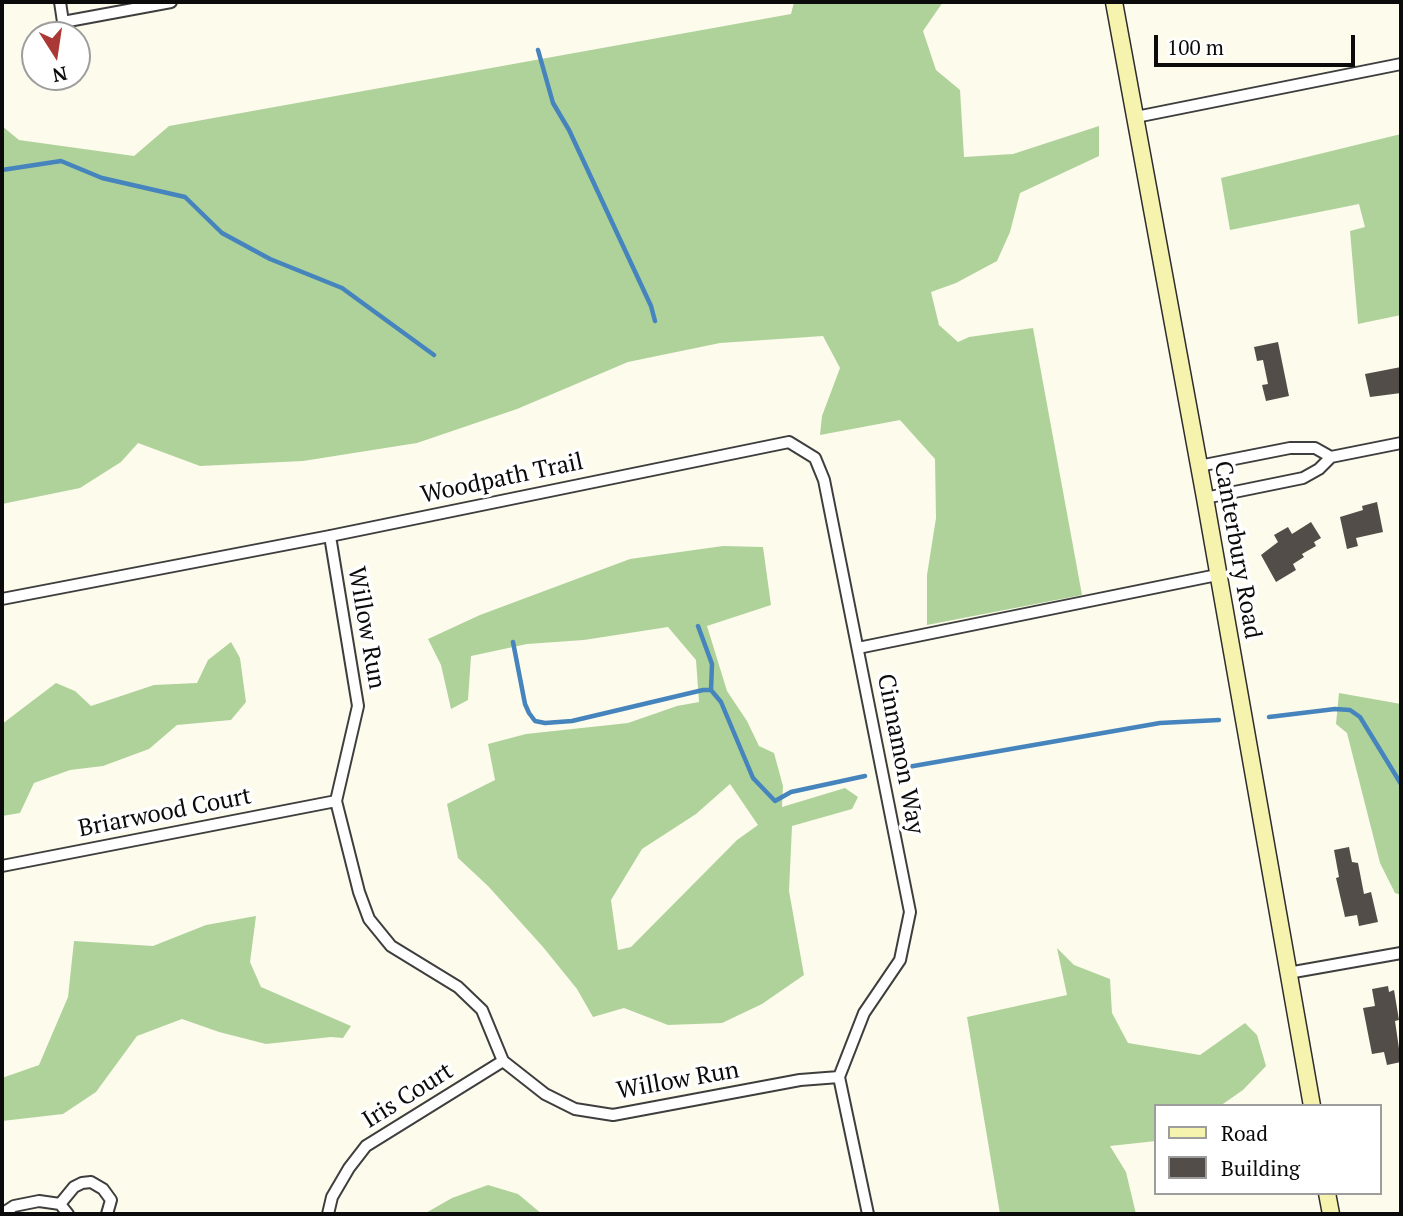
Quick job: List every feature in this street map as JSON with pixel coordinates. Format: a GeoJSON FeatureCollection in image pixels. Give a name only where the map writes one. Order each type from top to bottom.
{"type":"FeatureCollection","features":[{"type":"Feature","properties":{"kind":"street"},"geometry":{"type":"LineString","coordinates":[[60,2],[63,22],[171,2]]}},
{"type":"Feature","properties":{"kind":"street","name":"Canterbury Road"},"geometry":{"type":"LineString","coordinates":[[1114,2],[1312,1104]]}},
{"type":"Feature","properties":{"kind":"street"},"geometry":{"type":"LineString","coordinates":[[1136,117],[1401,64]]}},
{"type":"Feature","properties":{"kind":"street","name":"Woodpath Trail"},"geometry":{"type":"LineString","coordinates":[[2,598],[330,536],[789,442],[815,458],[824,480],[858,648]]}},
{"type":"Feature","properties":{"kind":"street"},"geometry":{"type":"LineString","coordinates":[[1205,498],[1303,478],[1319,469],[1331,457],[1401,443]]}},
{"type":"Feature","properties":{"kind":"street"},"geometry":{"type":"LineString","coordinates":[[1199,466],[1290,448],[1315,448],[1331,457]]}},
{"type":"Feature","properties":{"kind":"street","name":"Willow Run"},"geometry":{"type":"LineString","coordinates":[[330,536],[358,706],[336,801],[359,892],[369,919],[391,946],[458,988],[482,1010],[503,1061],[545,1094],[575,1110],[613,1115],[800,1080],[839,1077]]}},
{"type":"Feature","properties":{"kind":"street","name":"Cinnamon Way"},"geometry":{"type":"LineString","coordinates":[[839,1077],[864,1013],[900,960],[910,912],[858,648],[1217,575]]}},
{"type":"Feature","properties":{"kind":"street","name":"Briarwood Court"},"geometry":{"type":"LineString","coordinates":[[2,866],[336,801]]}},
{"type":"Feature","properties":{"kind":"street"},"geometry":{"type":"LineString","coordinates":[[1289,973],[1401,953]]}},
{"type":"Feature","properties":{"kind":"street","name":"Iris Court"},"geometry":{"type":"LineString","coordinates":[[328,1214],[332,1197],[366,1146],[503,1061]]}},
{"type":"Feature","properties":{"kind":"street"},"geometry":{"type":"LineString","coordinates":[[839,1077],[868,1214]]}},
{"type":"Feature","properties":{"kind":"street"},"geometry":{"type":"LineString","coordinates":[[60,1204],[74,1187],[91,1182],[103,1189],[111,1200],[107,1214]]}},
{"type":"Feature","properties":{"kind":"street"},"geometry":{"type":"LineString","coordinates":[[1327,1195],[1331,1214]]}},
{"type":"Feature","properties":{"kind":"street"},"geometry":{"type":"LineString","coordinates":[[2,1214],[14,1206],[39,1201],[60,1204],[68,1214]]}},
{"type":"Feature","properties":{"kind":"green space"},"geometry":{"type":"Polygon","coordinates":[[[794,2],[943,2],[923,31],[936,70],[960,90],[964,157],[1013,154],[1099,126],[1099,156],[1020,193],[1010,232],[997,261],[956,283],[931,292],[939,325],[958,342],[969,337],[1033,328],[1082,595],[927,625],[927,575],[936,518],[935,459],[900,420],[820,435],[822,416],[840,368],[823,336],[720,343],[628,362],[517,409],[417,443],[303,461],[200,466],[138,443],[121,462],[80,488],[2,504],[2,126],[19,140],[134,156],[169,126],[791,14],[794,2]]]}},
{"type":"Feature","properties":{"kind":"green space"},"geometry":{"type":"Polygon","coordinates":[[[1401,134],[1401,315],[1358,324],[1350,231],[1365,227],[1359,204],[1230,230],[1221,178],[1401,134]]]}},
{"type":"Feature","properties":{"kind":"green space"},"geometry":{"type":"Polygon","coordinates":[[[723,546],[763,547],[771,605],[707,626],[727,691],[747,721],[759,746],[774,753],[783,786],[782,807],[845,788],[858,797],[852,809],[792,826],[789,891],[804,975],[762,1004],[722,1023],[668,1025],[624,1008],[593,1017],[577,989],[543,947],[488,886],[458,858],[447,804],[495,780],[488,744],[526,734],[628,723],[677,706],[699,702],[696,660],[668,627],[584,640],[527,644],[471,656],[468,700],[451,709],[441,665],[428,639],[480,615],[630,559],[723,546]],[[730,784],[696,814],[642,849],[611,900],[618,950],[631,947],[737,840],[758,825],[730,784]]]}},
{"type":"Feature","properties":{"kind":"green space"},"geometry":{"type":"Polygon","coordinates":[[[231,642],[240,658],[246,702],[231,720],[177,725],[149,749],[103,766],[70,770],[34,783],[20,813],[2,816],[2,724],[56,683],[75,691],[91,706],[154,685],[197,683],[208,660],[231,642]]]}},
{"type":"Feature","properties":{"kind":"green space"},"geometry":{"type":"Polygon","coordinates":[[[1339,693],[1401,704],[1401,895],[1395,893],[1380,863],[1347,733],[1336,724],[1339,693]]]}},
{"type":"Feature","properties":{"kind":"green space"},"geometry":{"type":"Polygon","coordinates":[[[256,916],[250,962],[261,987],[351,1026],[343,1038],[266,1044],[182,1019],[137,1036],[96,1092],[63,1114],[2,1121],[2,1078],[39,1065],[68,997],[74,941],[153,946],[206,925],[256,916]]]}},
{"type":"Feature","properties":{"kind":"green space"},"geometry":{"type":"Polygon","coordinates":[[[1057,948],[1074,965],[1110,979],[1112,1013],[1128,1043],[1200,1055],[1245,1023],[1257,1035],[1266,1066],[1243,1090],[1223,1104],[1154,1104],[1154,1141],[1110,1146],[1126,1172],[1136,1214],[1000,1214],[967,1017],[1067,995],[1057,948]]]}},
{"type":"Feature","properties":{"kind":"green space"},"geometry":{"type":"Polygon","coordinates":[[[488,1185],[518,1194],[542,1214],[424,1214],[452,1198],[488,1185]]]}},
{"type":"Feature","properties":{"kind":"building"},"geometry":{"type":"Polygon","coordinates":[[[1278,342],[1289,396],[1266,401],[1262,385],[1268,384],[1263,360],[1257,361],[1254,347],[1278,342]]]}},
{"type":"Feature","properties":{"kind":"building"},"geometry":{"type":"Polygon","coordinates":[[[1401,367],[1401,393],[1370,397],[1365,374],[1401,367]]]}},
{"type":"Feature","properties":{"kind":"building"},"geometry":{"type":"Polygon","coordinates":[[[1377,502],[1383,532],[1356,538],[1358,546],[1347,549],[1340,517],[1363,510],[1362,506],[1377,502]]]}},
{"type":"Feature","properties":{"kind":"building"},"geometry":{"type":"Polygon","coordinates":[[[1311,522],[1321,538],[1314,542],[1316,546],[1302,554],[1304,557],[1293,564],[1296,570],[1276,582],[1261,555],[1278,542],[1274,535],[1288,527],[1292,534],[1311,522]]]}},
{"type":"Feature","properties":{"kind":"building"},"geometry":{"type":"Polygon","coordinates":[[[1349,847],[1352,862],[1358,863],[1364,894],[1371,892],[1378,922],[1359,926],[1357,915],[1345,917],[1336,878],[1339,877],[1334,850],[1349,847]]]}},
{"type":"Feature","properties":{"kind":"building"},"geometry":{"type":"Polygon","coordinates":[[[1388,986],[1389,992],[1394,990],[1401,1062],[1387,1065],[1384,1052],[1372,1054],[1363,1008],[1375,1006],[1372,989],[1388,986]]]}},
{"type":"Feature","properties":{"kind":"waterway"},"geometry":{"type":"LineString","coordinates":[[538,50],[553,103],[569,130],[651,306],[655,321]]}},
{"type":"Feature","properties":{"kind":"waterway"},"geometry":{"type":"LineString","coordinates":[[2,170],[61,161],[102,178],[185,197],[222,233],[270,259],[342,288],[434,355]]}},
{"type":"Feature","properties":{"kind":"waterway"},"geometry":{"type":"LineString","coordinates":[[698,626],[712,664],[711,690]]}},
{"type":"Feature","properties":{"kind":"waterway"},"geometry":{"type":"LineString","coordinates":[[513,642],[525,704],[535,721],[572,721],[711,690],[721,702],[753,778],[775,801],[791,792],[865,776]]}},
{"type":"Feature","properties":{"kind":"waterway"},"geometry":{"type":"LineString","coordinates":[[1269,717],[1335,709],[1350,710],[1360,717],[1401,784]]}},
{"type":"Feature","properties":{"kind":"waterway"},"geometry":{"type":"LineString","coordinates":[[902,768],[1160,723],[1219,720]]}}]}
